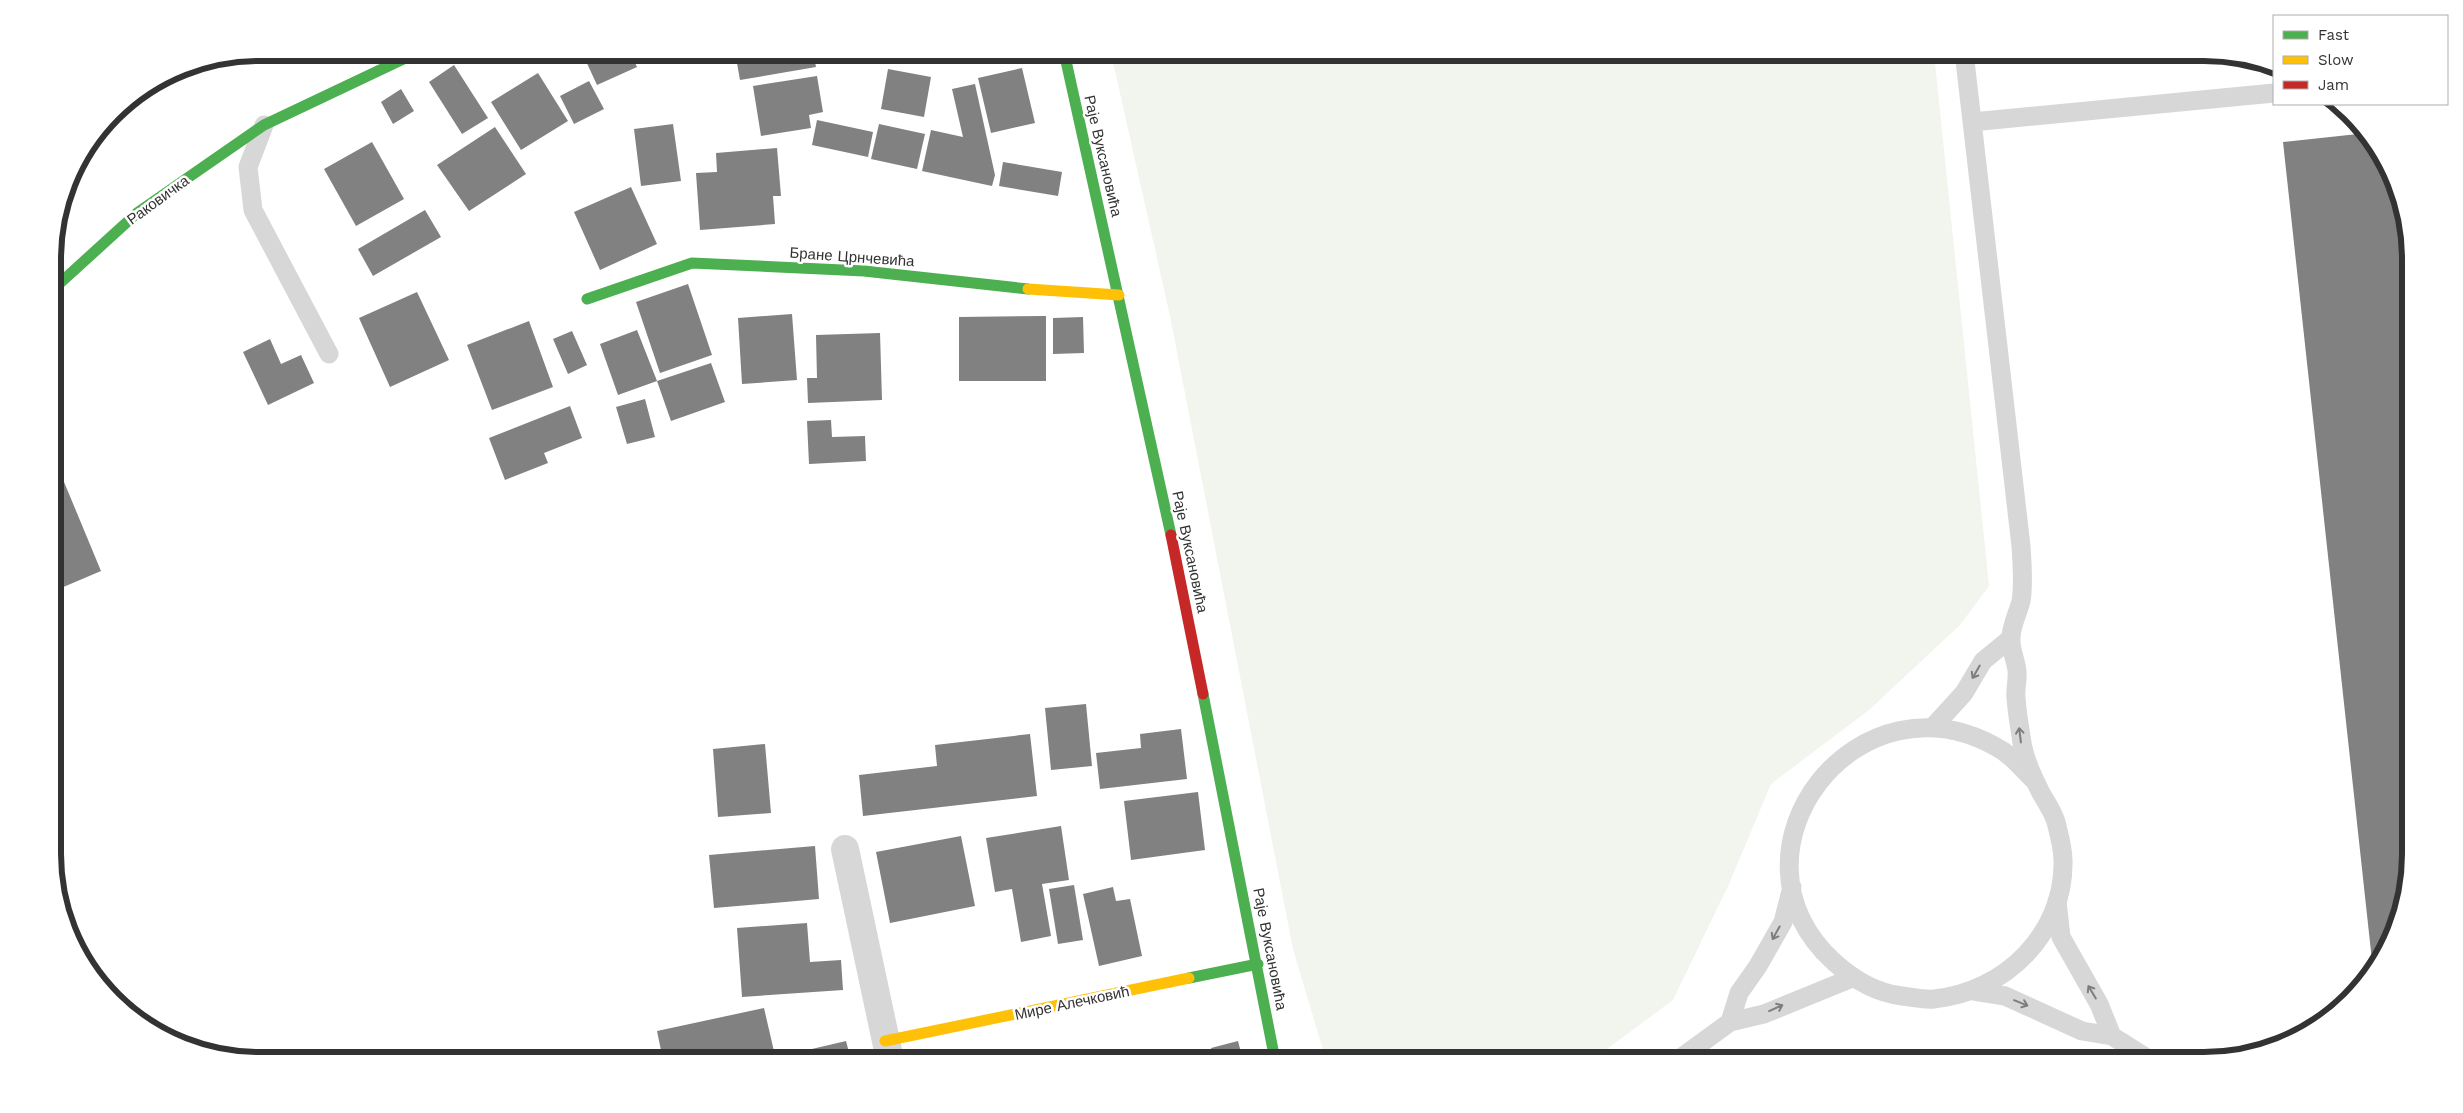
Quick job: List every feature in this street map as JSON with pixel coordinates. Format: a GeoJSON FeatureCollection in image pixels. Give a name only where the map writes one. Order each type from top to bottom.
{"type":"FeatureCollection","features":[{"type":"Feature","properties":{"kind":"street","name":"Раковичка"},"geometry":{"type":"LineString","coordinates":[[61,282],[137,213],[264,125],[399,61]]}},
{"type":"Feature","properties":{"kind":"street","name":"Раје Вуксановића"},"geometry":{"type":"LineString","coordinates":[[1066,61],[1182,587],[1258,964],[1274,1052]]}},
{"type":"Feature","properties":{"kind":"street","name":"Бране Црнчевића"},"geometry":{"type":"LineString","coordinates":[[588,299],[692,262],[864,271],[1002,287],[1119,295]]}},
{"type":"Feature","properties":{"kind":"street","name":"Мире Алечковић"},"geometry":{"type":"LineString","coordinates":[[845,849],[887,1051],[1258,964]]}},
{"type":"Feature","properties":{"kind":"lane"},"geometry":{"type":"LineString","coordinates":[[1965,61],[2021,546],[2021,598],[2011,638],[2017,672],[2016,696],[2022,746],[2035,781],[2055,818],[2063,860],[2057,901],[2040,940],[2010,970],[1974,991],[1932,1000],[1890,995],[1852,978],[1821,950],[1802,920],[1792,887],[1790,852],[1798,818],[1813,788],[1836,761],[1865,742],[1898,731],[1932,727],[1967,733],[2005,752],[2035,781]]}},
{"type":"Feature","properties":{"kind":"lane"},"geometry":{"type":"LineString","coordinates":[[1972,122],[2273,93]]}},
{"type":"Feature","properties":{"kind":"lane"},"geometry":{"type":"LineString","coordinates":[[264,125],[248,168],[254,210],[329,354]]}},
{"type":"Feature","properties":{"kind":"lane"},"geometry":{"type":"LineString","coordinates":[[1932,727],[1964,694],[1983,661],[2011,638]]}},
{"type":"Feature","properties":{"kind":"lane"},"geometry":{"type":"LineString","coordinates":[[1730,1022],[1739,993],[1758,966],[1783,922],[1792,887]]}},
{"type":"Feature","properties":{"kind":"lane"},"geometry":{"type":"LineString","coordinates":[[2057,901],[2062,937],[2099,1004],[2112,1036]]}},
{"type":"Feature","properties":{"kind":"lane"},"geometry":{"type":"LineString","coordinates":[[1689,1052],[1730,1022],[1764,1014],[1852,978]]}},
{"type":"Feature","properties":{"kind":"lane"},"geometry":{"type":"LineString","coordinates":[[1974,991],[2005,996],[2082,1030],[2112,1036],[2137,1052]]}},
{"type":"Feature","properties":{"kind":"shaded area"},"geometry":{"type":"Polygon","coordinates":[[[1113,61],[1935,61],[1989,586],[1960,625],[1869,710],[1771,784],[1729,884],[1673,1000],[1603,1052],[1324,1052],[1293,949],[1170,316],[1113,61]]]}},
{"type":"Feature","properties":{"kind":"building"},"geometry":{"type":"Polygon","coordinates":[[[586,61],[634,61],[637,67],[597,85],[586,61]]]}},
{"type":"Feature","properties":{"kind":"building"},"geometry":{"type":"Polygon","coordinates":[[[737,61],[815,61],[816,67],[740,80],[737,61]]]}},
{"type":"Feature","properties":{"kind":"building"},"geometry":{"type":"Polygon","coordinates":[[[454,65],[488,118],[462,134],[429,82],[454,65]]]}},
{"type":"Feature","properties":{"kind":"building"},"geometry":{"type":"Polygon","coordinates":[[[1022,68],[1035,123],[991,133],[978,78],[1022,68]]]}},
{"type":"Feature","properties":{"kind":"building"},"geometry":{"type":"Polygon","coordinates":[[[888,69],[931,77],[924,117],[881,109],[888,69]]]}},
{"type":"Feature","properties":{"kind":"building"},"geometry":{"type":"Polygon","coordinates":[[[538,73],[568,121],[521,150],[491,102],[538,73]]]}},
{"type":"Feature","properties":{"kind":"building"},"geometry":{"type":"Polygon","coordinates":[[[817,76],[823,112],[809,115],[811,128],[761,136],[753,86],[817,76]]]}},
{"type":"Feature","properties":{"kind":"building"},"geometry":{"type":"Polygon","coordinates":[[[589,81],[604,109],[574,124],[560,96],[589,81]]]}},
{"type":"Feature","properties":{"kind":"building"},"geometry":{"type":"Polygon","coordinates":[[[975,84],[995,175],[992,186],[922,171],[931,130],[963,137],[952,89],[975,84]]]}},
{"type":"Feature","properties":{"kind":"building"},"geometry":{"type":"Polygon","coordinates":[[[401,89],[414,111],[393,124],[381,102],[401,89]]]}},
{"type":"Feature","properties":{"kind":"building"},"geometry":{"type":"Polygon","coordinates":[[[817,120],[873,132],[868,157],[812,145],[817,120]]]}},
{"type":"Feature","properties":{"kind":"building"},"geometry":{"type":"Polygon","coordinates":[[[673,124],[681,181],[641,186],[634,129],[673,124]]]}},
{"type":"Feature","properties":{"kind":"building"},"geometry":{"type":"Polygon","coordinates":[[[879,124],[925,134],[917,169],[871,159],[879,124]]]}},
{"type":"Feature","properties":{"kind":"building"},"geometry":{"type":"Polygon","coordinates":[[[495,127],[526,174],[469,211],[437,165],[495,127]]]}},
{"type":"Feature","properties":{"kind":"building"},"geometry":{"type":"Polygon","coordinates":[[[2357,134],[2375,160],[2387,184],[2395,208],[2400,233],[2402,259],[2402,854],[2400,880],[2395,905],[2387,929],[2372,958],[2283,142],[2357,134]]]}},
{"type":"Feature","properties":{"kind":"building"},"geometry":{"type":"Polygon","coordinates":[[[372,142],[404,199],[356,226],[324,169],[372,142]]]}},
{"type":"Feature","properties":{"kind":"building"},"geometry":{"type":"Polygon","coordinates":[[[777,148],[781,196],[773,196],[775,224],[700,230],[696,173],[717,172],[716,153],[777,148]]]}},
{"type":"Feature","properties":{"kind":"building"},"geometry":{"type":"Polygon","coordinates":[[[1003,162],[1062,172],[1058,196],[999,186],[1003,162]]]}},
{"type":"Feature","properties":{"kind":"building"},"geometry":{"type":"Polygon","coordinates":[[[631,187],[657,244],[600,270],[574,212],[631,187]]]}},
{"type":"Feature","properties":{"kind":"building"},"geometry":{"type":"Polygon","coordinates":[[[425,210],[441,237],[373,276],[358,249],[425,210]]]}},
{"type":"Feature","properties":{"kind":"building"},"geometry":{"type":"Polygon","coordinates":[[[688,284],[712,355],[660,373],[636,302],[688,284]]]}},
{"type":"Feature","properties":{"kind":"building"},"geometry":{"type":"Polygon","coordinates":[[[417,292],[449,360],[390,387],[359,318],[417,292]]]}},
{"type":"Feature","properties":{"kind":"building"},"geometry":{"type":"Polygon","coordinates":[[[792,314],[797,380],[742,384],[738,318],[792,314]]]}},
{"type":"Feature","properties":{"kind":"building"},"geometry":{"type":"Polygon","coordinates":[[[1046,316],[1046,381],[959,381],[959,317],[1046,316]]]}},
{"type":"Feature","properties":{"kind":"building"},"geometry":{"type":"Polygon","coordinates":[[[1083,317],[1084,353],[1053,354],[1053,318],[1083,317]]]}},
{"type":"Feature","properties":{"kind":"building"},"geometry":{"type":"Polygon","coordinates":[[[529,321],[553,387],[492,410],[467,345],[529,321]]]}},
{"type":"Feature","properties":{"kind":"building"},"geometry":{"type":"Polygon","coordinates":[[[637,330],[657,381],[618,395],[600,344],[637,330]]]}},
{"type":"Feature","properties":{"kind":"building"},"geometry":{"type":"Polygon","coordinates":[[[572,331],[587,365],[568,374],[553,339],[572,331]]]}},
{"type":"Feature","properties":{"kind":"building"},"geometry":{"type":"Polygon","coordinates":[[[880,333],[882,400],[808,403],[807,378],[817,378],[816,335],[880,333]]]}},
{"type":"Feature","properties":{"kind":"building"},"geometry":{"type":"Polygon","coordinates":[[[270,339],[281,364],[301,355],[314,383],[268,405],[243,352],[270,339]]]}},
{"type":"Feature","properties":{"kind":"building"},"geometry":{"type":"Polygon","coordinates":[[[711,363],[725,402],[671,421],[657,381],[711,363]]]}},
{"type":"Feature","properties":{"kind":"building"},"geometry":{"type":"Polygon","coordinates":[[[645,399],[655,437],[627,444],[616,407],[645,399]]]}},
{"type":"Feature","properties":{"kind":"building"},"geometry":{"type":"Polygon","coordinates":[[[570,406],[582,438],[544,453],[548,463],[505,480],[489,438],[570,406]]]}},
{"type":"Feature","properties":{"kind":"building"},"geometry":{"type":"Polygon","coordinates":[[[831,420],[832,437],[865,436],[866,461],[809,464],[807,421],[831,420]]]}},
{"type":"Feature","properties":{"kind":"building"},"geometry":{"type":"Polygon","coordinates":[[[61,475],[101,571],[61,588],[61,475]]]}},
{"type":"Feature","properties":{"kind":"building"},"geometry":{"type":"Polygon","coordinates":[[[1086,704],[1092,766],[1051,770],[1045,708],[1086,704]]]}},
{"type":"Feature","properties":{"kind":"building"},"geometry":{"type":"Polygon","coordinates":[[[1181,729],[1187,779],[1100,789],[1096,753],[1141,748],[1140,734],[1181,729]]]}},
{"type":"Feature","properties":{"kind":"building"},"geometry":{"type":"Polygon","coordinates":[[[1030,734],[1037,796],[863,816],[859,775],[937,766],[935,745],[1030,734]]]}},
{"type":"Feature","properties":{"kind":"building"},"geometry":{"type":"Polygon","coordinates":[[[765,744],[771,813],[718,817],[713,749],[765,744]]]}},
{"type":"Feature","properties":{"kind":"building"},"geometry":{"type":"Polygon","coordinates":[[[1198,792],[1205,850],[1131,860],[1124,801],[1198,792]]]}},
{"type":"Feature","properties":{"kind":"building"},"geometry":{"type":"Polygon","coordinates":[[[1061,826],[1069,880],[1042,884],[1051,936],[1021,942],[1012,889],[995,892],[986,838],[1061,826]]]}},
{"type":"Feature","properties":{"kind":"building"},"geometry":{"type":"Polygon","coordinates":[[[961,836],[975,906],[890,923],[876,852],[961,836]]]}},
{"type":"Feature","properties":{"kind":"building"},"geometry":{"type":"Polygon","coordinates":[[[815,846],[819,899],[714,908],[709,855],[815,846]]]}},
{"type":"Feature","properties":{"kind":"building"},"geometry":{"type":"Polygon","coordinates":[[[1074,885],[1083,940],[1058,944],[1049,889],[1074,885]]]}},
{"type":"Feature","properties":{"kind":"building"},"geometry":{"type":"Polygon","coordinates":[[[1113,887],[1116,901],[1130,899],[1142,956],[1099,966],[1083,894],[1113,887]]]}},
{"type":"Feature","properties":{"kind":"building"},"geometry":{"type":"Polygon","coordinates":[[[807,923],[810,962],[841,960],[843,990],[742,997],[737,928],[807,923]]]}},
{"type":"Feature","properties":{"kind":"building"},"geometry":{"type":"Polygon","coordinates":[[[764,1008],[774,1052],[661,1052],[657,1031],[764,1008]]]}},
{"type":"Feature","properties":{"kind":"building"},"geometry":{"type":"Polygon","coordinates":[[[846,1041],[849,1052],[799,1052],[846,1041]]]}},
{"type":"Feature","properties":{"kind":"building"},"geometry":{"type":"Polygon","coordinates":[[[1238,1041],[1241,1052],[1212,1052],[1211,1048],[1238,1041]]]}},
{"type":"Feature","properties":{"kind":"traffic: fast"},"geometry":{"type":"LineString","coordinates":[[61,282],[137,213],[264,125],[399,61]]}},
{"type":"Feature","properties":{"kind":"traffic: fast"},"geometry":{"type":"LineString","coordinates":[[1066,61],[1171,535]]}},
{"type":"Feature","properties":{"kind":"traffic: fast"},"geometry":{"type":"LineString","coordinates":[[587,299],[692,263],[864,271],[1028,289]]}},
{"type":"Feature","properties":{"kind":"traffic: fast"},"geometry":{"type":"LineString","coordinates":[[1203,694],[1273,1052]]}},
{"type":"Feature","properties":{"kind":"traffic: fast"},"geometry":{"type":"LineString","coordinates":[[1189,978],[1258,964]]}},
{"type":"Feature","properties":{"kind":"traffic: slow"},"geometry":{"type":"LineString","coordinates":[[1028,289],[1119,295]]}},
{"type":"Feature","properties":{"kind":"traffic: slow"},"geometry":{"type":"LineString","coordinates":[[885,1041],[1189,978]]}},
{"type":"Feature","properties":{"kind":"traffic: jam"},"geometry":{"type":"LineString","coordinates":[[1171,535],[1203,694]]}}]}
